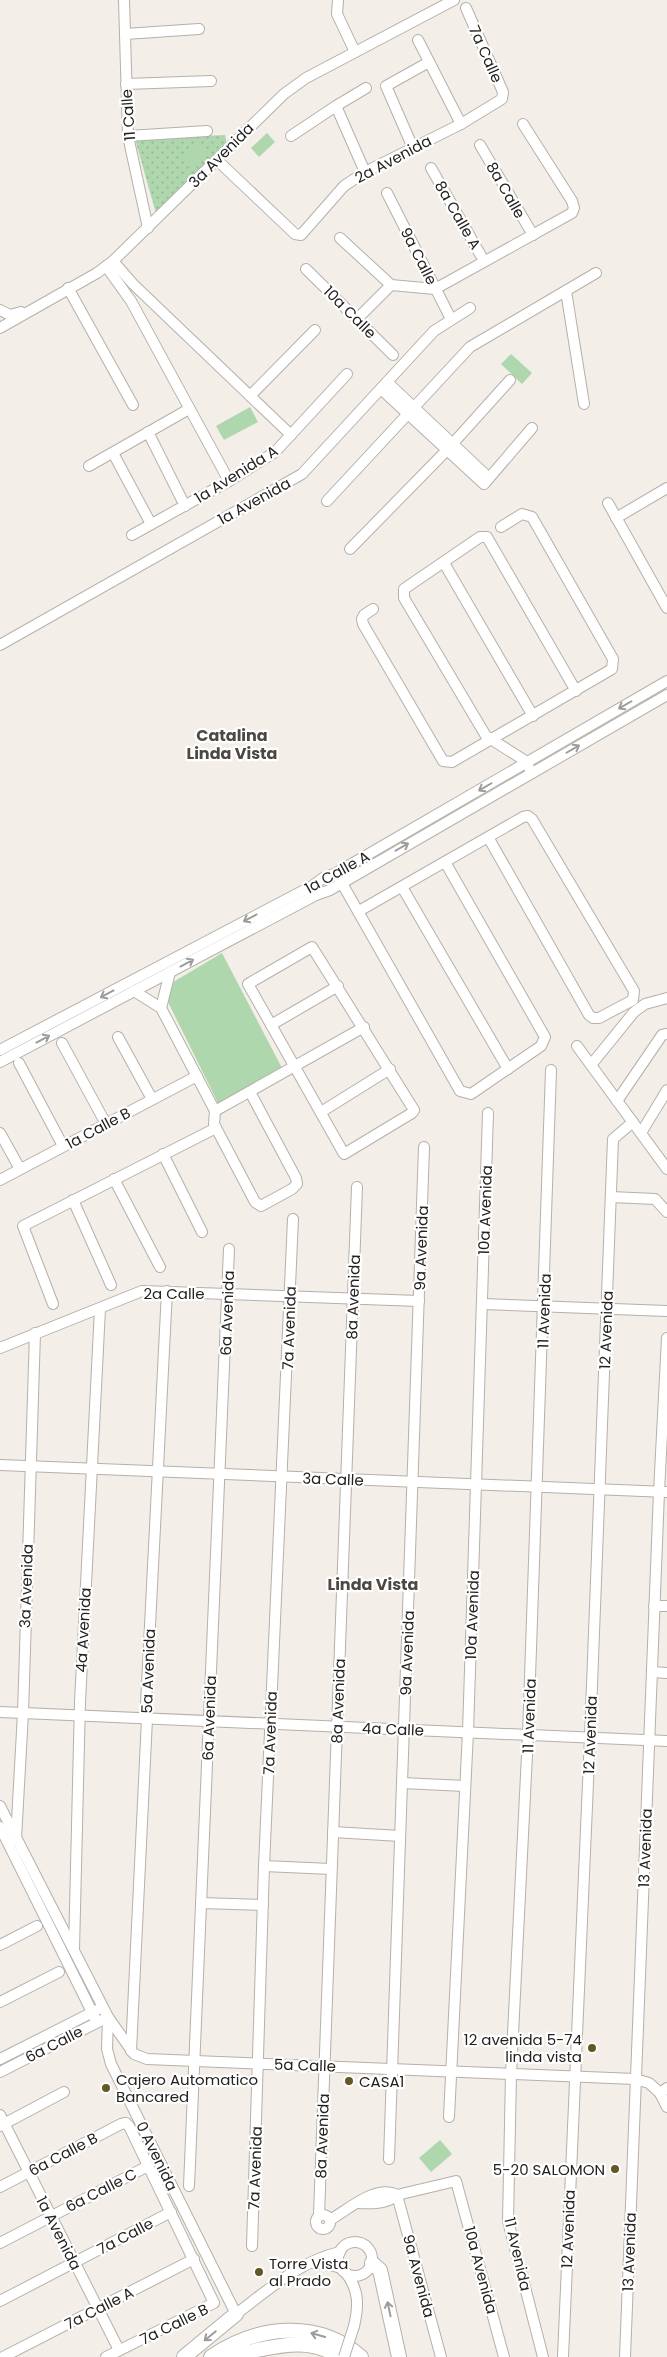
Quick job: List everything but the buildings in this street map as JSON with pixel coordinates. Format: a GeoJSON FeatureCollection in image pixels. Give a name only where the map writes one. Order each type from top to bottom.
{"type":"FeatureCollection","features":[{"type":"Feature","properties":{"kind":"highway"},"geometry":{"type":"LineString","coordinates":[[372,2263],[380,2270],[399,2357]]}},
{"type":"Feature","properties":{"kind":"highway"},"geometry":{"type":"LineString","coordinates":[[184,2357],[236,2314]]}},
{"type":"Feature","properties":{"kind":"highway"},"geometry":{"type":"LineString","coordinates":[[211,2357],[240,2340],[257,2334],[276,2330],[296,2330],[333,2340],[361,2357]]}},
{"type":"Feature","properties":{"kind":"highway"},"geometry":{"type":"LineString","coordinates":[[231,2357],[254,2355],[272,2346],[301,2343],[319,2347],[339,2357]]}},
{"type":"Feature","properties":{"kind":"street","name":"11 Calle"},"geometry":{"type":"LineString","coordinates":[[124,0],[128,136],[148,228]]}},
{"type":"Feature","properties":{"kind":"street"},"geometry":{"type":"LineString","coordinates":[[338,0],[337,14],[356,52]]}},
{"type":"Feature","properties":{"kind":"street","name":"3a Avenida"},"geometry":{"type":"LineString","coordinates":[[0,328],[109,263],[148,228],[284,94],[306,78],[454,0]]}},
{"type":"Feature","properties":{"kind":"street","name":"7a Calle"},"geometry":{"type":"LineString","coordinates":[[466,8],[503,92],[502,99]]}},
{"type":"Feature","properties":{"kind":"street"},"geometry":{"type":"LineString","coordinates":[[125,34],[199,29]]}},
{"type":"Feature","properties":{"kind":"street"},"geometry":{"type":"LineString","coordinates":[[418,40],[461,124]]}},
{"type":"Feature","properties":{"kind":"street"},"geometry":{"type":"LineString","coordinates":[[413,148],[386,86],[429,62]]}},
{"type":"Feature","properties":{"kind":"street"},"geometry":{"type":"LineString","coordinates":[[126,84],[211,81]]}},
{"type":"Feature","properties":{"kind":"street"},"geometry":{"type":"LineString","coordinates":[[291,136],[366,88]]}},
{"type":"Feature","properties":{"kind":"street","name":"2a Avenida"},"geometry":{"type":"LineString","coordinates":[[217,160],[297,235],[301,235],[344,186],[365,172],[461,124],[502,99]]}},
{"type":"Feature","properties":{"kind":"street"},"geometry":{"type":"LineString","coordinates":[[336,106],[365,172]]}},
{"type":"Feature","properties":{"kind":"street"},"geometry":{"type":"LineString","coordinates":[[340,238],[394,285],[435,289],[572,214],[574,208],[572,201],[524,124]]}},
{"type":"Feature","properties":{"kind":"street"},"geometry":{"type":"LineString","coordinates":[[128,136],[207,130]]}},
{"type":"Feature","properties":{"kind":"street","name":"8a Calle"},"geometry":{"type":"LineString","coordinates":[[480,145],[533,235]]}},
{"type":"Feature","properties":{"kind":"street","name":"8a Calle A"},"geometry":{"type":"LineString","coordinates":[[431,168],[484,261]]}},
{"type":"Feature","properties":{"kind":"street","name":"9a Calle"},"geometry":{"type":"LineString","coordinates":[[387,193],[451,319]]}},
{"type":"Feature","properties":{"kind":"street"},"geometry":{"type":"LineString","coordinates":[[109,263],[291,435]]}},
{"type":"Feature","properties":{"kind":"street"},"geometry":{"type":"LineString","coordinates":[[109,263],[229,481]]}},
{"type":"Feature","properties":{"kind":"street","name":"10a Calle"},"geometry":{"type":"LineString","coordinates":[[306,269],[394,355]]}},
{"type":"Feature","properties":{"kind":"street"},"geometry":{"type":"LineString","coordinates":[[327,501],[470,347],[596,274]]}},
{"type":"Feature","properties":{"kind":"street"},"geometry":{"type":"LineString","coordinates":[[358,319],[394,285]]}},
{"type":"Feature","properties":{"kind":"street"},"geometry":{"type":"LineString","coordinates":[[68,288],[132,404]]}},
{"type":"Feature","properties":{"kind":"street"},"geometry":{"type":"LineString","coordinates":[[566,291],[584,404]]}},
{"type":"Feature","properties":{"kind":"street","name":"1a Avenida"},"geometry":{"type":"LineString","coordinates":[[0,645],[302,474],[434,331],[470,308]]}},
{"type":"Feature","properties":{"kind":"street"},"geometry":{"type":"LineString","coordinates":[[0,310],[10,315],[27,311]]}},
{"type":"Feature","properties":{"kind":"street"},"geometry":{"type":"LineString","coordinates":[[250,396],[314,330]]}},
{"type":"Feature","properties":{"kind":"street","name":"1a Avenida A"},"geometry":{"type":"LineString","coordinates":[[132,535],[229,481],[275,452],[347,374]]}},
{"type":"Feature","properties":{"kind":"street"},"geometry":{"type":"LineString","coordinates":[[350,549],[450,447],[510,380]]}},
{"type":"Feature","properties":{"kind":"street"},"geometry":{"type":"LineString","coordinates":[[384,385],[487,481],[532,428]]}},
{"type":"Feature","properties":{"kind":"street"},"geometry":{"type":"LineString","coordinates":[[89,466],[189,409]]}},
{"type":"Feature","properties":{"kind":"street"},"geometry":{"type":"LineString","coordinates":[[148,432],[185,506]]}},
{"type":"Feature","properties":{"kind":"street"},"geometry":{"type":"LineString","coordinates":[[112,453],[151,524]]}},
{"type":"Feature","properties":{"kind":"street"},"geometry":{"type":"LineString","coordinates":[[616,518],[667,488]]}},
{"type":"Feature","properties":{"kind":"street"},"geometry":{"type":"LineString","coordinates":[[608,503],[667,608]]}},
{"type":"Feature","properties":{"kind":"street"},"geometry":{"type":"LineString","coordinates":[[373,609],[364,615],[362,619],[364,624],[443,760],[452,762],[612,670],[613,659],[532,516],[522,514],[501,527]]}},
{"type":"Feature","properties":{"kind":"street"},"geometry":{"type":"LineString","coordinates":[[533,772],[527,762],[486,736],[404,598],[406,587],[480,537],[489,538],[576,692]]}},
{"type":"Feature","properties":{"kind":"street"},"geometry":{"type":"LineString","coordinates":[[444,563],[533,716]]}},
{"type":"Feature","properties":{"kind":"street","name":"1a Calle A"},"geometry":{"type":"LineString","coordinates":[[339,878],[527,762],[667,681]]}},
{"type":"Feature","properties":{"kind":"street","name":"1a Calle A"},"geometry":{"type":"LineString","coordinates":[[0,1050],[339,878],[533,772],[667,695]]}},
{"type":"Feature","properties":{"kind":"street"},"geometry":{"type":"LineString","coordinates":[[543,753],[549,763]]}},
{"type":"Feature","properties":{"kind":"street"},"geometry":{"type":"LineString","coordinates":[[359,911],[402,887],[488,837],[523,817],[532,819],[634,991],[633,1000],[599,1018],[589,1015],[488,837]]}},
{"type":"Feature","properties":{"kind":"street"},"geometry":{"type":"LineString","coordinates":[[339,878],[460,1091],[471,1094],[541,1046],[544,1041],[544,1033],[445,862]]}},
{"type":"Feature","properties":{"kind":"street"},"geometry":{"type":"LineString","coordinates":[[402,887],[508,1069]]}},
{"type":"Feature","properties":{"kind":"street","name":"1a Calle A"},"geometry":{"type":"LineString","coordinates":[[0,1062],[170,972],[270,913]]}},
{"type":"Feature","properties":{"kind":"street"},"geometry":{"type":"LineString","coordinates":[[312,947],[338,986],[414,1110],[365,1143],[344,1154],[249,989],[248,984],[312,947]]}},
{"type":"Feature","properties":{"kind":"street"},"geometry":{"type":"LineString","coordinates":[[161,1008],[170,972]]}},
{"type":"Feature","properties":{"kind":"street"},"geometry":{"type":"LineString","coordinates":[[271,1025],[338,986]]}},
{"type":"Feature","properties":{"kind":"street"},"geometry":{"type":"LineString","coordinates":[[134,991],[161,1008],[215,1111],[213,1118],[216,1128],[255,1202],[261,1206],[292,1189],[297,1184],[296,1178],[250,1092]]}},
{"type":"Feature","properties":{"kind":"street"},"geometry":{"type":"LineString","coordinates":[[591,1065],[634,1012],[645,1004],[667,998]]}},
{"type":"Feature","properties":{"kind":"street"},"geometry":{"type":"LineString","coordinates":[[215,1111],[295,1068],[364,1027]]}},
{"type":"Feature","properties":{"kind":"street"},"geometry":{"type":"LineString","coordinates":[[617,1101],[662,1036],[667,1034]]}},
{"type":"Feature","properties":{"kind":"street"},"geometry":{"type":"LineString","coordinates":[[118,1037],[152,1099]]}},
{"type":"Feature","properties":{"kind":"street"},"geometry":{"type":"LineString","coordinates":[[62,1043],[106,1124]]}},
{"type":"Feature","properties":{"kind":"street"},"geometry":{"type":"LineString","coordinates":[[577,1046],[641,1134],[666,1163]]}},
{"type":"Feature","properties":{"kind":"street"},"geometry":{"type":"LineString","coordinates":[[20,1063],[63,1146]]}},
{"type":"Feature","properties":{"kind":"street"},"geometry":{"type":"LineString","coordinates":[[321,1112],[390,1069]]}},
{"type":"Feature","properties":{"kind":"street","name":"11 Avenida"},"geometry":{"type":"LineString","coordinates":[[543,2357],[508,2221],[512,2074],[538,1487],[551,1070]]}},
{"type":"Feature","properties":{"kind":"street","name":"1a Calle B"},"geometry":{"type":"LineString","coordinates":[[0,1180],[197,1076]]}},
{"type":"Feature","properties":{"kind":"street"},"geometry":{"type":"LineString","coordinates":[[641,1134],[667,1090]]}},
{"type":"Feature","properties":{"kind":"street","name":"10a Avenida"},"geometry":{"type":"LineString","coordinates":[[449,2117],[468,1732],[488,1113]]}},
{"type":"Feature","properties":{"kind":"street","name":"12 Avenida"},"geometry":{"type":"LineString","coordinates":[[563,2357],[590,1738],[613,1139],[633,1122]]}},
{"type":"Feature","properties":{"kind":"street"},"geometry":{"type":"LineString","coordinates":[[52,1304],[23,1226],[216,1128]]}},
{"type":"Feature","properties":{"kind":"street"},"geometry":{"type":"LineString","coordinates":[[0,1133],[20,1169]]}},
{"type":"Feature","properties":{"kind":"street","name":"9a Avenida"},"geometry":{"type":"LineString","coordinates":[[389,2159],[424,1147]]}},
{"type":"Feature","properties":{"kind":"street"},"geometry":{"type":"LineString","coordinates":[[163,1154],[202,1232]]}},
{"type":"Feature","properties":{"kind":"street"},"geometry":{"type":"LineString","coordinates":[[114,1179],[160,1267]]}},
{"type":"Feature","properties":{"kind":"street","name":"8a Avenida"},"geometry":{"type":"LineString","coordinates":[[357,1187],[319,2215],[327,2216],[330,2220],[359,2203],[368,2195],[389,2190],[397,2195]]}},
{"type":"Feature","properties":{"kind":"street"},"geometry":{"type":"LineString","coordinates":[[611,1198],[655,1199],[667,1212]]}},
{"type":"Feature","properties":{"kind":"street"},"geometry":{"type":"LineString","coordinates":[[73,1200],[111,1285]]}},
{"type":"Feature","properties":{"kind":"street","name":"7a Avenida"},"geometry":{"type":"LineString","coordinates":[[252,2246],[264,1866],[283,1476],[293,1219]]}},
{"type":"Feature","properties":{"kind":"street","name":"6a Avenida"},"geometry":{"type":"LineString","coordinates":[[190,2186],[230,1249]]}},
{"type":"Feature","properties":{"kind":"street","name":"2a Calle"},"geometry":{"type":"LineString","coordinates":[[0,1348],[100,1309],[140,1291],[419,1302]]}},
{"type":"Feature","properties":{"kind":"street","name":"5a Avenida"},"geometry":{"type":"LineString","coordinates":[[131,2051],[147,1719],[146,1694],[167,1291]]}},
{"type":"Feature","properties":{"kind":"street"},"geometry":{"type":"LineString","coordinates":[[483,1304],[667,1311]]}},
{"type":"Feature","properties":{"kind":"street","name":"4a Avenida"},"geometry":{"type":"LineString","coordinates":[[74,1951],[91,1469],[100,1309]]}},
{"type":"Feature","properties":{"kind":"street","name":"3a Avenida"},"geometry":{"type":"LineString","coordinates":[[16,1840],[23,1713],[35,1333]]}},
{"type":"Feature","properties":{"kind":"street","name":"13 Avenida"},"geometry":{"type":"LineString","coordinates":[[625,2357],[654,1606],[663,1492],[667,1338]]}},
{"type":"Feature","properties":{"kind":"street","name":"3a Calle"},"geometry":{"type":"LineString","coordinates":[[0,1465],[663,1492]]}},
{"type":"Feature","properties":{"kind":"street"},"geometry":{"type":"LineString","coordinates":[[654,1606],[667,1606]]}},
{"type":"Feature","properties":{"kind":"street"},"geometry":{"type":"LineString","coordinates":[[652,1672],[667,1673]]}},
{"type":"Feature","properties":{"kind":"street","name":"4a Calle"},"geometry":{"type":"LineString","coordinates":[[0,1712],[667,1741]]}},
{"type":"Feature","properties":{"kind":"street"},"geometry":{"type":"LineString","coordinates":[[402,1783],[465,1786]]}},
{"type":"Feature","properties":{"kind":"street","name":"0 Avenida"},"geometry":{"type":"LineString","coordinates":[[0,1806],[105,2012],[107,2049],[111,2064],[236,2314]]}},
{"type":"Feature","properties":{"kind":"street"},"geometry":{"type":"LineString","coordinates":[[1,1831],[97,2022]]}},
{"type":"Feature","properties":{"kind":"street"},"geometry":{"type":"LineString","coordinates":[[333,1832],[400,1836]]}},
{"type":"Feature","properties":{"kind":"street"},"geometry":{"type":"LineString","coordinates":[[264,1866],[331,1868]]}},
{"type":"Feature","properties":{"kind":"street"},"geometry":{"type":"LineString","coordinates":[[201,1903],[263,1905]]}},
{"type":"Feature","properties":{"kind":"street"},"geometry":{"type":"LineString","coordinates":[[0,1945],[37,1926]]}},
{"type":"Feature","properties":{"kind":"street"},"geometry":{"type":"LineString","coordinates":[[0,2002],[59,1972]]}},
{"type":"Feature","properties":{"kind":"street","name":"6a Calle"},"geometry":{"type":"LineString","coordinates":[[0,2059],[92,2012],[105,2012]]}},
{"type":"Feature","properties":{"kind":"street"},"geometry":{"type":"LineString","coordinates":[[105,2012],[131,2051]]}},
{"type":"Feature","properties":{"kind":"street","name":"6a Calle"},"geometry":{"type":"LineString","coordinates":[[0,2072],[97,2022],[105,2012]]}},
{"type":"Feature","properties":{"kind":"street","name":"5a Calle"},"geometry":{"type":"LineString","coordinates":[[131,2051],[138,2057],[147,2059],[635,2078],[649,2082],[663,2090]]}},
{"type":"Feature","properties":{"kind":"street"},"geometry":{"type":"LineString","coordinates":[[663,2090],[667,2106]]}},
{"type":"Feature","properties":{"kind":"street"},"geometry":{"type":"LineString","coordinates":[[1,2121],[64,2092]]}},
{"type":"Feature","properties":{"kind":"street","name":"1a Avenida"},"geometry":{"type":"LineString","coordinates":[[1,2121],[29,2172],[119,2350]]}},
{"type":"Feature","properties":{"kind":"street","name":"6a Calle B"},"geometry":{"type":"LineString","coordinates":[[0,2187],[126,2122],[148,2166]]}},
{"type":"Feature","properties":{"kind":"street"},"geometry":{"type":"LineString","coordinates":[[148,2166],[194,2259]]}},
{"type":"Feature","properties":{"kind":"street","name":"6a Calle C"},"geometry":{"type":"LineString","coordinates":[[0,2242],[148,2166]]}},
{"type":"Feature","properties":{"kind":"street","name":"10a Avenida"},"geometry":{"type":"LineString","coordinates":[[397,2195],[454,2181],[457,2184],[504,2357]]}},
{"type":"Feature","properties":{"kind":"street","name":"9a Avenida"},"geometry":{"type":"LineString","coordinates":[[397,2195],[441,2357]]}},
{"type":"Feature","properties":{"kind":"street","name":"7a Calle"},"geometry":{"type":"LineString","coordinates":[[0,2301],[171,2212]]}},
{"type":"Feature","properties":{"kind":"street"},"geometry":{"type":"LineString","coordinates":[[236,2314],[269,2289],[310,2263],[323,2256],[340,2252],[347,2244],[358,2242],[364,2244],[371,2252],[372,2263],[362,2274],[357,2290],[358,2308],[344,2357]]}},
{"type":"Feature","properties":{"kind":"street"},"geometry":{"type":"LineString","coordinates":[[340,2252],[339,2263],[357,2290]]}},
{"type":"Feature","properties":{"kind":"street","name":"7a Calle B"},"geometry":{"type":"LineString","coordinates":[[106,2357],[214,2303],[194,2259]]}},
{"type":"Feature","properties":{"kind":"street","name":"7a Calle A"},"geometry":{"type":"LineString","coordinates":[[4,2357],[194,2259]]}},
{"type":"Feature","properties":{"kind":"street"},"geometry":{"type":"LineString","coordinates":[[310,2263],[327,2264],[356,2276],[362,2274]]}},
{"type":"Feature","properties":{"kind":"green space"},"geometry":{"type":"Polygon","coordinates":[[[267,133],[275,142],[259,157],[251,148],[267,133]]]}},
{"type":"Feature","properties":{"kind":"green space"},"geometry":{"type":"Polygon","coordinates":[[[225,135],[227,144],[157,217],[135,139],[225,135]]]}},
{"type":"Feature","properties":{"kind":"green space"},"geometry":{"type":"Polygon","coordinates":[[[200,144],[208,153],[191,168],[183,159],[200,144]]]}},
{"type":"Feature","properties":{"kind":"green space"},"geometry":{"type":"Polygon","coordinates":[[[511,354],[532,373],[522,384],[501,364],[511,354]]]}},
{"type":"Feature","properties":{"kind":"green space"},"geometry":{"type":"Polygon","coordinates":[[[250,407],[258,422],[224,440],[216,426],[250,407]]]}},
{"type":"Feature","properties":{"kind":"green space"},"geometry":{"type":"Polygon","coordinates":[[[222,953],[282,1068],[219,1105],[165,996],[170,984],[222,953]]]}},
{"type":"Feature","properties":{"kind":"green space"},"geometry":{"type":"Polygon","coordinates":[[[440,2140],[452,2154],[431,2172],[419,2158],[440,2140]]]}},
{"type":"Feature","properties":{"kind":"place","name":"12 avenida 5-74 linda vista"},"geometry":{"type":"Point","coordinates":[592,2048]}},
{"type":"Feature","properties":{"kind":"place","name":"CASA1"},"geometry":{"type":"Point","coordinates":[349,2081]}},
{"type":"Feature","properties":{"kind":"place","name":"Cajero Automatico Bancared"},"geometry":{"type":"Point","coordinates":[106,2088]}},
{"type":"Feature","properties":{"kind":"place","name":"5-20 SALOMON"},"geometry":{"type":"Point","coordinates":[615,2169]}},
{"type":"Feature","properties":{"kind":"place","name":"Torre Vista al Prado"},"geometry":{"type":"Point","coordinates":[259,2272]}},
{"type":"Feature","properties":{"kind":"district","name":"Catalina Linda Vista"},"geometry":{"type":"Point","coordinates":[232,744]}},
{"type":"Feature","properties":{"kind":"district","name":"Linda Vista"},"geometry":{"type":"Point","coordinates":[373,1584]}}]}
